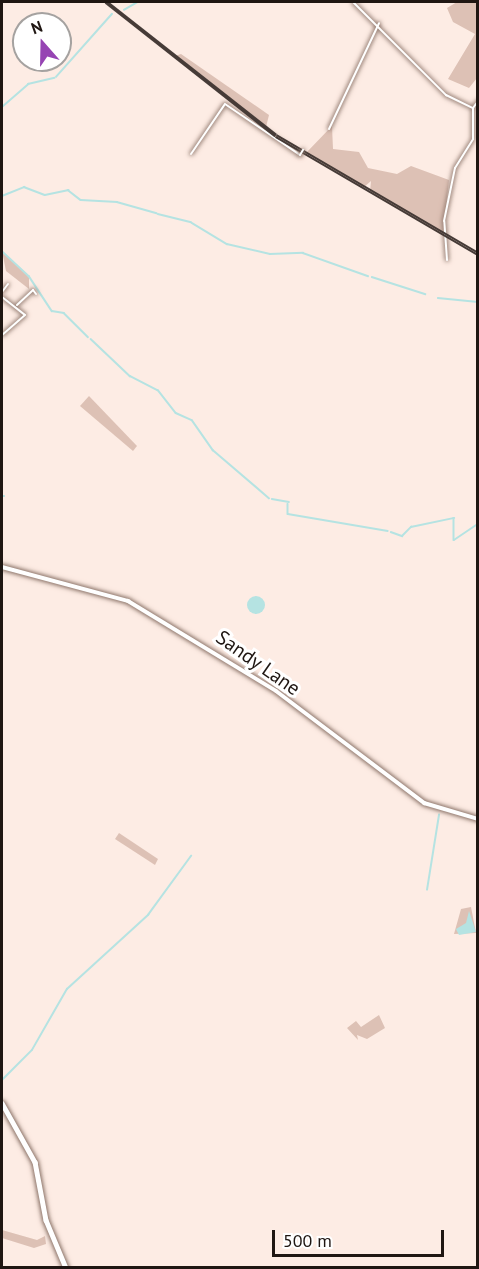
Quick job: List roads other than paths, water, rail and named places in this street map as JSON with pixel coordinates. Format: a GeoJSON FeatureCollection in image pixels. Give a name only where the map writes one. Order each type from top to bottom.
{"type":"FeatureCollection","features":[{"type":"Feature","properties":{"kind":"main road"},"geometry":{"type":"LineString","coordinates":[[2,1103],[36,1169],[46,1220],[66,1268]]}},
{"type":"Feature","properties":{"kind":"street"},"geometry":{"type":"LineString","coordinates":[[353,2],[380,23],[446,95],[472,108]]}},
{"type":"Feature","properties":{"kind":"street"},"geometry":{"type":"LineString","coordinates":[[329,129],[380,23]]}},
{"type":"Feature","properties":{"kind":"street"},"geometry":{"type":"LineString","coordinates":[[447,260],[444,221],[451,182],[473,139],[472,108],[477,100]]}},
{"type":"Feature","properties":{"kind":"street"},"geometry":{"type":"LineString","coordinates":[[191,154],[225,104],[300,156],[303,150]]}},
{"type":"Feature","properties":{"kind":"street"},"geometry":{"type":"LineString","coordinates":[[474,118],[477,122]]}},
{"type":"Feature","properties":{"kind":"street"},"geometry":{"type":"LineString","coordinates":[[4,290],[8,284]]}},
{"type":"Feature","properties":{"kind":"street"},"geometry":{"type":"LineString","coordinates":[[17,305],[32,289],[36,294]]}},
{"type":"Feature","properties":{"kind":"street"},"geometry":{"type":"LineString","coordinates":[[2,297],[17,305],[26,315],[2,335]]}},
{"type":"Feature","properties":{"kind":"street","name":"Sandy Lane"},"geometry":{"type":"LineString","coordinates":[[2,567],[129,601],[276,691],[424,803],[477,819]]}},
{"type":"Feature","properties":{"kind":"water"},"geometry":{"type":"Polygon","coordinates":[[[256,596],[262,599],[265,605],[262,611],[256,614],[250,611],[247,605],[250,599],[256,596]]]}},
{"type":"Feature","properties":{"kind":"water"},"geometry":{"type":"Polygon","coordinates":[[[469,911],[476,932],[459,935],[456,929],[466,923],[469,911]]]}},
{"type":"Feature","properties":{"kind":"waterway"},"geometry":{"type":"LineString","coordinates":[[124,10],[138,2]]}},
{"type":"Feature","properties":{"kind":"waterway"},"geometry":{"type":"LineString","coordinates":[[56,77],[112,14]]}},
{"type":"Feature","properties":{"kind":"waterway"},"geometry":{"type":"LineString","coordinates":[[2,107],[28,84],[54,78]]}},
{"type":"Feature","properties":{"kind":"waterway"},"geometry":{"type":"LineString","coordinates":[[2,196],[24,187],[45,195],[68,190],[81,200],[117,202],[156,213]]}},
{"type":"Feature","properties":{"kind":"waterway"},"geometry":{"type":"LineString","coordinates":[[158,214],[191,222]]}},
{"type":"Feature","properties":{"kind":"waterway"},"geometry":{"type":"LineString","coordinates":[[192,223],[227,244],[270,254],[303,253],[368,276]]}},
{"type":"Feature","properties":{"kind":"waterway"},"geometry":{"type":"LineString","coordinates":[[2,251],[29,276],[52,311],[64,313],[88,337]]}},
{"type":"Feature","properties":{"kind":"waterway"},"geometry":{"type":"LineString","coordinates":[[372,277],[425,294]]}},
{"type":"Feature","properties":{"kind":"waterway"},"geometry":{"type":"LineString","coordinates":[[438,298],[478,302]]}},
{"type":"Feature","properties":{"kind":"waterway"},"geometry":{"type":"LineString","coordinates":[[91,339],[130,376],[158,390],[176,413],[192,420],[213,450],[269,498]]}},
{"type":"Feature","properties":{"kind":"waterway"},"geometry":{"type":"LineString","coordinates":[[272,499],[289,502]]}},
{"type":"Feature","properties":{"kind":"waterway"},"geometry":{"type":"LineString","coordinates":[[288,504],[288,514],[388,531]]}},
{"type":"Feature","properties":{"kind":"waterway"},"geometry":{"type":"LineString","coordinates":[[391,532],[402,536],[411,527],[454,518],[454,540],[478,524]]}},
{"type":"Feature","properties":{"kind":"waterway"},"geometry":{"type":"LineString","coordinates":[[427,890],[439,815]]}},
{"type":"Feature","properties":{"kind":"waterway"},"geometry":{"type":"LineString","coordinates":[[2,1080],[32,1050],[67,989],[148,915],[191,856]]}},
{"type":"Feature","properties":{"kind":"railway"},"geometry":{"type":"LineString","coordinates":[[106,2],[276,136],[478,254]]}}]}
